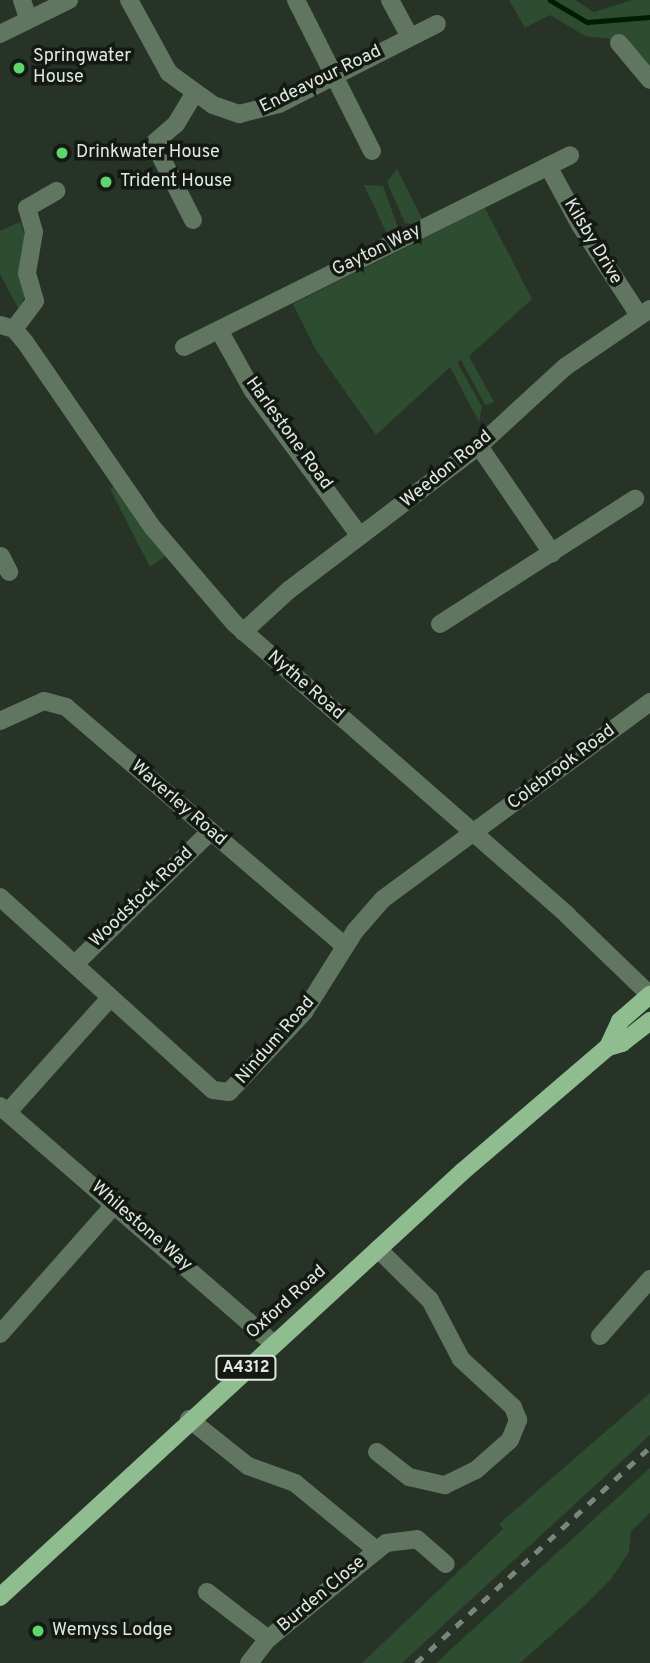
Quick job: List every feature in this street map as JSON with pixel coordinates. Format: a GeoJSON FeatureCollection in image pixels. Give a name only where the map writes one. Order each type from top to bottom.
{"type":"FeatureCollection","features":[{"type":"Feature","properties":{"kind":"main road","name":"Oxford Road"},"geometry":{"type":"LineString","coordinates":[[0,1597],[273,1343],[608,1047],[621,1021],[650,995]]}},
{"type":"Feature","properties":{"kind":"main road","name":"Oxford Road"},"geometry":{"type":"LineString","coordinates":[[608,1047],[622,1043],[650,1021]]}},
{"type":"Feature","properties":{"kind":"street"},"geometry":{"type":"LineString","coordinates":[[22,0],[28,19]]}},
{"type":"Feature","properties":{"kind":"street"},"geometry":{"type":"LineString","coordinates":[[0,34],[69,0]]}},
{"type":"Feature","properties":{"kind":"street","name":"Endeavour Road"},"geometry":{"type":"LineString","coordinates":[[129,0],[165,69],[194,94],[229,112],[249,114],[437,24]]}},
{"type":"Feature","properties":{"kind":"street"},"geometry":{"type":"LineString","coordinates":[[296,0],[372,151]]}},
{"type":"Feature","properties":{"kind":"street"},"geometry":{"type":"LineString","coordinates":[[390,0],[410,37]]}},
{"type":"Feature","properties":{"kind":"street"},"geometry":{"type":"LineString","coordinates":[[620,43],[650,80]]}},
{"type":"Feature","properties":{"kind":"street"},"geometry":{"type":"LineString","coordinates":[[192,220],[154,143],[176,124],[194,94]]}},
{"type":"Feature","properties":{"kind":"street","name":"Gayton Way"},"geometry":{"type":"LineString","coordinates":[[184,347],[570,155]]}},
{"type":"Feature","properties":{"kind":"street","name":"Kilsby Drive"},"geometry":{"type":"LineString","coordinates":[[548,166],[580,225],[645,312]]}},
{"type":"Feature","properties":{"kind":"street"},"geometry":{"type":"LineString","coordinates":[[7,327],[35,301],[27,273],[34,232],[27,208],[57,191]]}},
{"type":"Feature","properties":{"kind":"street","name":"Weedon Road"},"geometry":{"type":"LineString","coordinates":[[243,632],[360,536],[479,446],[565,368],[645,312]]}},
{"type":"Feature","properties":{"kind":"street","name":"Nythe Road"},"geometry":{"type":"LineString","coordinates":[[7,327],[153,528],[243,632],[475,834],[650,995]]}},
{"type":"Feature","properties":{"kind":"street","name":"Harlestone Road"},"geometry":{"type":"LineString","coordinates":[[219,330],[253,391],[360,536]]}},
{"type":"Feature","properties":{"kind":"street"},"geometry":{"type":"LineString","coordinates":[[479,446],[552,553]]}},
{"type":"Feature","properties":{"kind":"street"},"geometry":{"type":"LineString","coordinates":[[440,624],[635,499]]}},
{"type":"Feature","properties":{"kind":"street","name":"Waverley Road"},"geometry":{"type":"LineString","coordinates":[[0,721],[38,702],[61,704],[345,946]]}},
{"type":"Feature","properties":{"kind":"street","name":"Colebrook Road"},"geometry":{"type":"LineString","coordinates":[[475,834],[650,702]]}},
{"type":"Feature","properties":{"kind":"street","name":"Woodstock Road"},"geometry":{"type":"LineString","coordinates":[[75,964],[210,832]]}},
{"type":"Feature","properties":{"kind":"street","name":"Nindum Road"},"geometry":{"type":"LineString","coordinates":[[0,897],[213,1090],[224,1093],[235,1088],[304,1012],[345,946],[383,898],[475,834]]}},
{"type":"Feature","properties":{"kind":"street","name":"Whilestone Way"},"geometry":{"type":"LineString","coordinates":[[110,998],[4,1109],[273,1343]]}},
{"type":"Feature","properties":{"kind":"street"},"geometry":{"type":"LineString","coordinates":[[0,1334],[114,1204]]}},
{"type":"Feature","properties":{"kind":"street"},"geometry":{"type":"LineString","coordinates":[[377,1452],[410,1477],[445,1485],[467,1476],[493,1455],[513,1435],[518,1420],[513,1407],[461,1359],[430,1300],[378,1249]]}},
{"type":"Feature","properties":{"kind":"street"},"geometry":{"type":"LineString","coordinates":[[600,1336],[650,1279]]}},
{"type":"Feature","properties":{"kind":"street","name":"Burden Close"},"geometry":{"type":"LineString","coordinates":[[189,1419],[248,1466],[295,1483],[375,1549]]}},
{"type":"Feature","properties":{"kind":"street","name":"Burden Close"},"geometry":{"type":"LineString","coordinates":[[249,1663],[268,1639],[375,1549],[396,1539],[412,1538],[446,1564]]}},
{"type":"Feature","properties":{"kind":"street","name":"Burden Close"},"geometry":{"type":"LineString","coordinates":[[207,1592],[268,1639]]}},
{"type":"Feature","properties":{"kind":"green space"},"geometry":{"type":"Polygon","coordinates":[[[509,0],[575,0],[594,12],[632,0],[650,0],[650,71],[628,41],[585,36],[550,15],[525,28],[509,0]]]}},
{"type":"Feature","properties":{"kind":"green space"},"geometry":{"type":"Polygon","coordinates":[[[397,169],[422,219],[412,224],[405,223],[387,182],[397,169]]]}},
{"type":"Feature","properties":{"kind":"green space"},"geometry":{"type":"Polygon","coordinates":[[[364,185],[383,186],[399,230],[387,234],[364,185]]]}},
{"type":"Feature","properties":{"kind":"green space"},"geometry":{"type":"Polygon","coordinates":[[[485,208],[532,299],[469,356],[494,402],[485,405],[461,360],[457,362],[482,407],[479,422],[450,367],[376,435],[316,350],[293,304],[485,208]]]}},
{"type":"Feature","properties":{"kind":"green space"},"geometry":{"type":"Polygon","coordinates":[[[20,222],[25,235],[18,273],[25,296],[19,310],[0,274],[0,231],[20,222]]]}},
{"type":"Feature","properties":{"kind":"green space"},"geometry":{"type":"Polygon","coordinates":[[[116,486],[167,555],[150,567],[110,489],[116,486]]]}},
{"type":"Feature","properties":{"kind":"green space"},"geometry":{"type":"Polygon","coordinates":[[[650,1393],[650,1435],[402,1663],[362,1663],[503,1529],[499,1524],[650,1393]]]}},
{"type":"Feature","properties":{"kind":"green space"},"geometry":{"type":"Polygon","coordinates":[[[650,1468],[650,1513],[631,1531],[629,1552],[611,1579],[584,1606],[520,1663],[436,1663],[650,1468]]]}},
{"type":"Feature","properties":{"kind":"waterway"},"geometry":{"type":"LineString","coordinates":[[550,0],[587,22],[650,17]]}},
{"type":"Feature","properties":{"kind":"railway"},"geometry":{"type":"LineString","coordinates":[[416,1663],[650,1447]]}},
{"type":"Feature","properties":{"kind":"place","name":"Springwater House"},"geometry":{"type":"Point","coordinates":[19,68]}},
{"type":"Feature","properties":{"kind":"place","name":"Drinkwater House"},"geometry":{"type":"Point","coordinates":[62,153]}},
{"type":"Feature","properties":{"kind":"place","name":"Trident House"},"geometry":{"type":"Point","coordinates":[106,182]}},
{"type":"Feature","properties":{"kind":"place","name":"Wemyss Lodge"},"geometry":{"type":"Point","coordinates":[38,1631]}}]}
